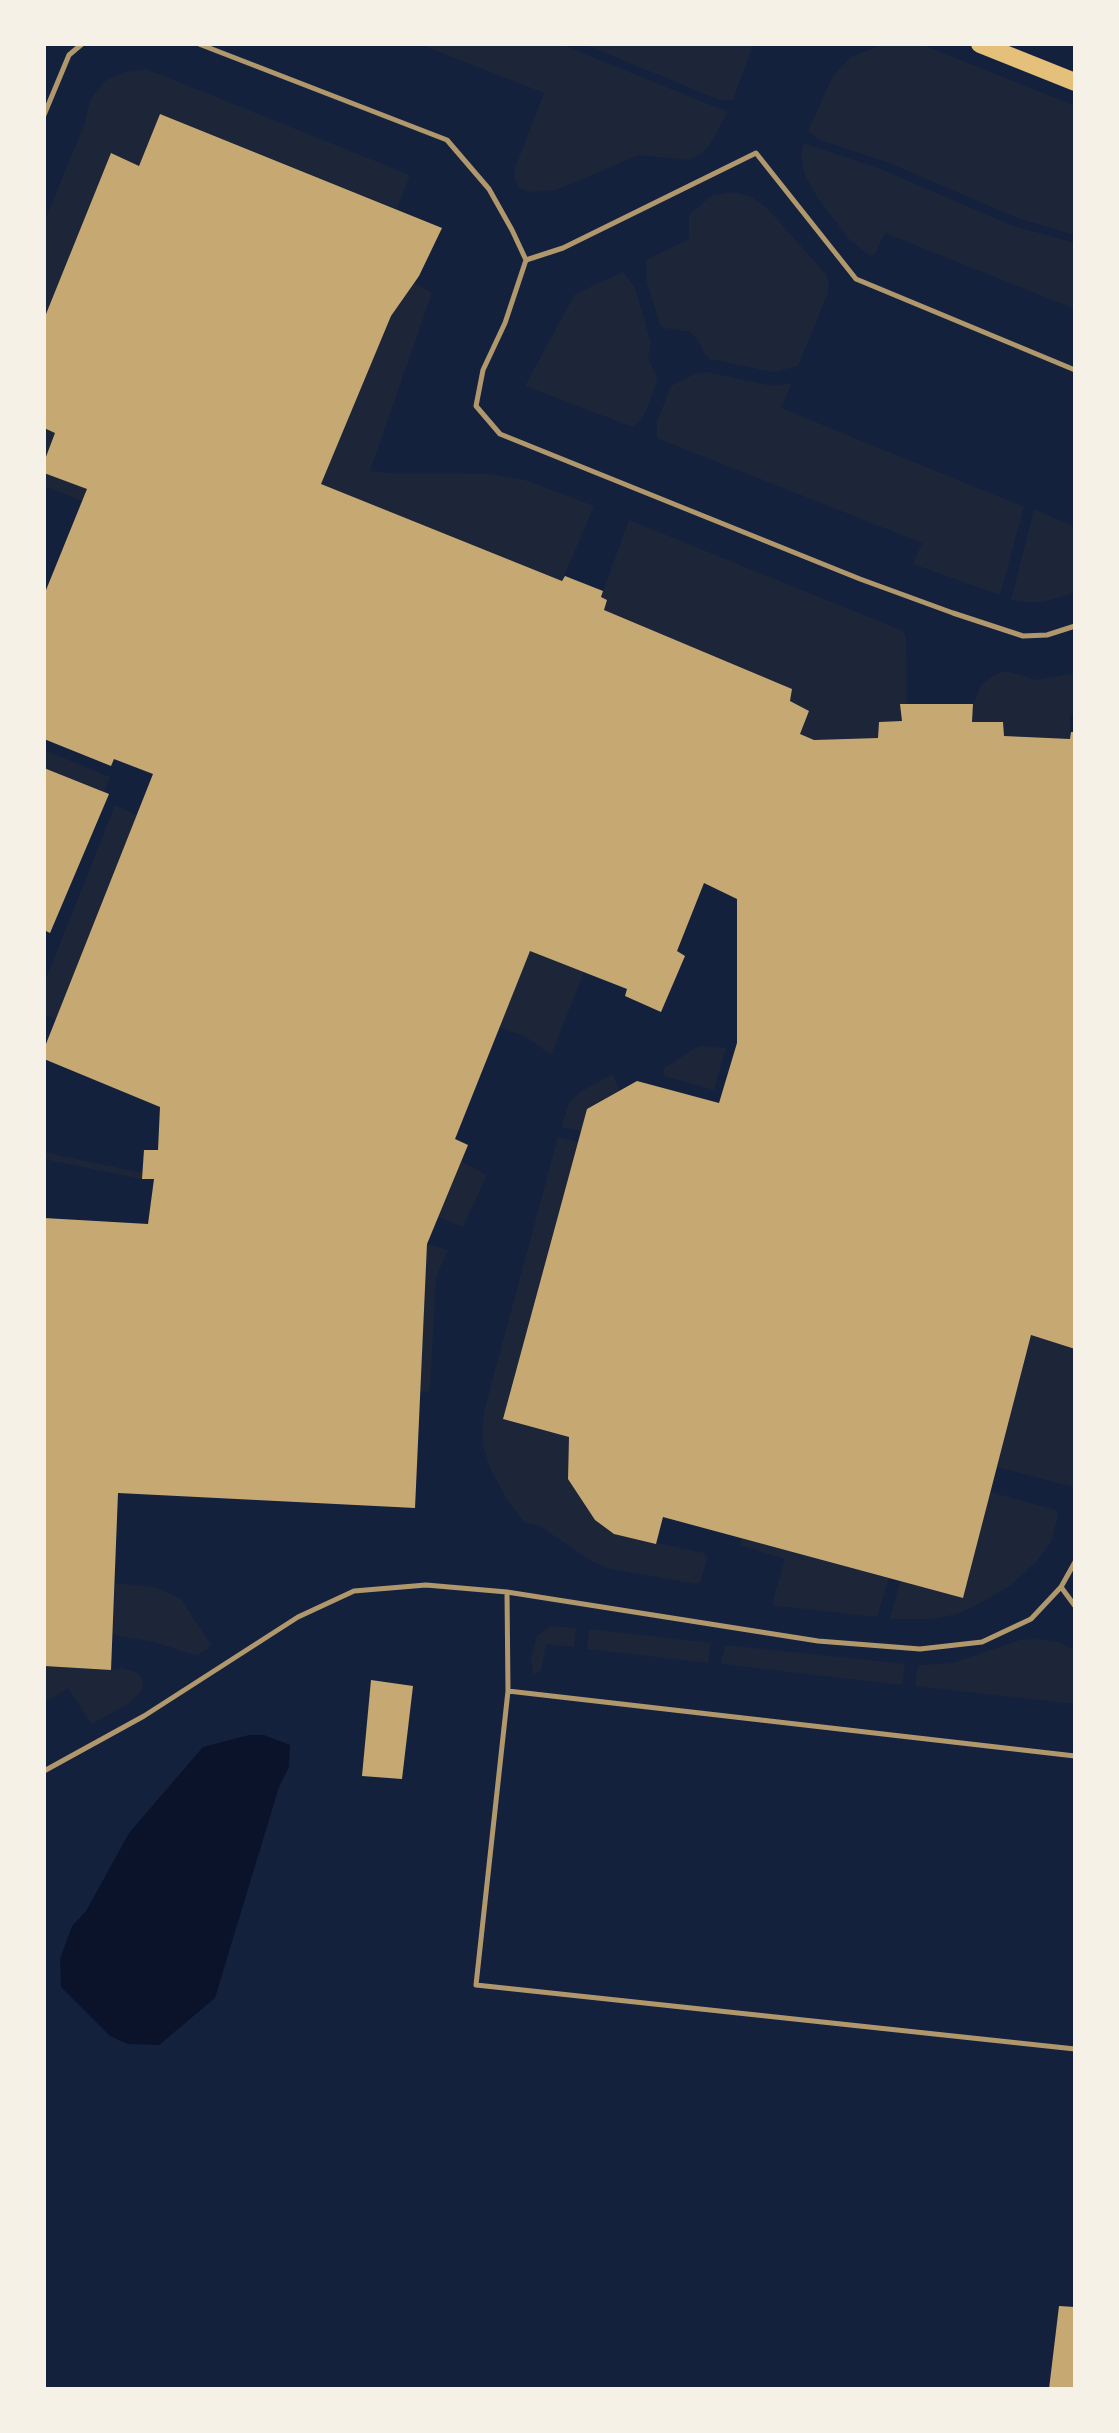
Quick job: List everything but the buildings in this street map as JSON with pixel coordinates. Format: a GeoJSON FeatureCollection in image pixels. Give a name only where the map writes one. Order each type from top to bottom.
{"type":"FeatureCollection","features":[{"type":"Feature","properties":{"kind":"main road"},"geometry":{"type":"LineString","coordinates":[[980,44],[1075,82]]}},
{"type":"Feature","properties":{"kind":"lane"},"geometry":{"type":"LineString","coordinates":[[44,116],[69,55],[82,44]]}},
{"type":"Feature","properties":{"kind":"lane"},"geometry":{"type":"LineString","coordinates":[[199,44],[447,140],[489,190],[526,260],[505,323],[483,370],[476,406],[500,434],[860,579],[953,613],[1023,636],[1047,635],[1075,626]]}},
{"type":"Feature","properties":{"kind":"lane"},"geometry":{"type":"LineString","coordinates":[[526,260],[564,248],[756,153],[856,279],[1075,370]]}},
{"type":"Feature","properties":{"kind":"lane"},"geometry":{"type":"LineString","coordinates":[[44,1771],[144,1716],[298,1617],[354,1591],[426,1585],[507,1592],[818,1641],[920,1649],[982,1642],[1031,1619],[1061,1587],[1075,1562]]}},
{"type":"Feature","properties":{"kind":"lane"},"geometry":{"type":"LineString","coordinates":[[1061,1587],[1075,1606]]}},
{"type":"Feature","properties":{"kind":"lane"},"geometry":{"type":"LineString","coordinates":[[507,1592],[508,1691],[476,1985],[1075,2049]]}},
{"type":"Feature","properties":{"kind":"lane"},"geometry":{"type":"LineString","coordinates":[[508,1691],[1075,1756]]}},
{"type":"Feature","properties":{"kind":"shaded area"},"geometry":{"type":"Polygon","coordinates":[[[419,44],[560,44],[728,112],[709,146],[688,160],[639,155],[556,190],[532,192],[521,189],[515,180],[514,171],[544,93],[419,44]]]}},
{"type":"Feature","properties":{"kind":"shaded area"},"geometry":{"type":"Polygon","coordinates":[[[583,44],[753,44],[733,100],[720,100],[583,44]]]}},
{"type":"Feature","properties":{"kind":"shaded area"},"geometry":{"type":"Polygon","coordinates":[[[883,44],[920,44],[1075,106],[1075,235],[1017,218],[884,161],[818,139],[808,131],[833,76],[851,57],[883,44]]]}},
{"type":"Feature","properties":{"kind":"shaded area"},"geometry":{"type":"Polygon","coordinates":[[[146,69],[410,175],[397,209],[160,114],[139,166],[111,153],[44,319],[44,222],[85,123],[90,100],[105,81],[125,72],[146,69]]]}},
{"type":"Feature","properties":{"kind":"shaded area"},"geometry":{"type":"Polygon","coordinates":[[[803,143],[881,169],[1011,225],[1075,243],[1075,309],[885,233],[875,254],[870,256],[849,239],[817,197],[805,175],[801,157],[803,143]]]}},
{"type":"Feature","properties":{"kind":"shaded area"},"geometry":{"type":"Polygon","coordinates":[[[731,192],[750,196],[766,207],[826,274],[829,283],[827,295],[798,366],[773,372],[710,359],[690,332],[664,328],[660,324],[647,283],[646,260],[689,239],[689,215],[711,196],[731,192]]]}},
{"type":"Feature","properties":{"kind":"shaded area"},"geometry":{"type":"Polygon","coordinates":[[[623,272],[635,288],[651,343],[648,359],[657,381],[643,418],[633,427],[525,386],[575,294],[623,272]]]}},
{"type":"Feature","properties":{"kind":"shaded area"},"geometry":{"type":"Polygon","coordinates":[[[414,283],[432,293],[370,471],[489,474],[525,480],[594,506],[562,581],[321,484],[391,316],[414,283]]]}},
{"type":"Feature","properties":{"kind":"shaded area"},"geometry":{"type":"Polygon","coordinates":[[[706,372],[773,386],[792,383],[781,408],[1024,507],[1000,595],[913,564],[922,543],[657,438],[657,422],[671,386],[695,374],[706,372]]]}},
{"type":"Feature","properties":{"kind":"shaded area"},"geometry":{"type":"Polygon","coordinates":[[[44,428],[55,433],[44,462],[44,428]]]}},
{"type":"Feature","properties":{"kind":"shaded area"},"geometry":{"type":"Polygon","coordinates":[[[44,473],[87,489],[83,501],[46,487],[44,491],[44,473]]]}},
{"type":"Feature","properties":{"kind":"shaded area"},"geometry":{"type":"Polygon","coordinates":[[[1034,509],[1075,527],[1075,592],[1044,602],[1011,600],[1034,509]]]}},
{"type":"Feature","properties":{"kind":"shaded area"},"geometry":{"type":"Polygon","coordinates":[[[629,520],[903,631],[906,637],[907,704],[900,704],[902,721],[879,722],[878,738],[814,740],[800,734],[809,711],[790,701],[792,689],[604,610],[607,600],[601,597],[629,520]]]}},
{"type":"Feature","properties":{"kind":"shaded area"},"geometry":{"type":"Polygon","coordinates":[[[1006,671],[1036,680],[1075,673],[1075,714],[1070,715],[1070,739],[1004,736],[1003,722],[972,722],[973,704],[981,685],[994,675],[1006,671]]]}},
{"type":"Feature","properties":{"kind":"shaded area"},"geometry":{"type":"Polygon","coordinates":[[[44,750],[110,777],[104,792],[44,768],[44,750]]]}},
{"type":"Feature","properties":{"kind":"shaded area"},"geometry":{"type":"Polygon","coordinates":[[[115,805],[137,815],[56,1019],[44,1014],[44,984],[115,805]]]}},
{"type":"Feature","properties":{"kind":"shaded area"},"geometry":{"type":"Polygon","coordinates":[[[530,951],[584,972],[551,1055],[526,1037],[499,1027],[530,951]]]}},
{"type":"Feature","properties":{"kind":"shaded area"},"geometry":{"type":"Polygon","coordinates":[[[702,1046],[726,1048],[714,1090],[664,1076],[663,1069],[702,1046]]]}},
{"type":"Feature","properties":{"kind":"shaded area"},"geometry":{"type":"Polygon","coordinates":[[[612,1074],[620,1091],[587,1109],[581,1131],[561,1127],[570,1101],[580,1092],[612,1074]]]}},
{"type":"Feature","properties":{"kind":"shaded area"},"geometry":{"type":"Polygon","coordinates":[[[558,1137],[578,1142],[503,1419],[569,1437],[568,1479],[595,1520],[614,1534],[704,1553],[707,1559],[700,1582],[695,1584],[607,1568],[591,1561],[540,1526],[525,1523],[507,1500],[491,1470],[483,1446],[485,1408],[558,1137]]]}},
{"type":"Feature","properties":{"kind":"shaded area"},"geometry":{"type":"Polygon","coordinates":[[[44,1152],[142,1173],[142,1179],[44,1159],[44,1152]]]}},
{"type":"Feature","properties":{"kind":"shaded area"},"geometry":{"type":"Polygon","coordinates":[[[461,1161],[487,1175],[463,1227],[438,1217],[461,1161]]]}},
{"type":"Feature","properties":{"kind":"shaded area"},"geometry":{"type":"Polygon","coordinates":[[[427,1244],[448,1250],[436,1277],[428,1392],[420,1391],[427,1244]]]}},
{"type":"Feature","properties":{"kind":"shaded area"},"geometry":{"type":"Polygon","coordinates":[[[1031,1335],[1075,1349],[1073,1487],[997,1467],[1031,1335]]]}},
{"type":"Feature","properties":{"kind":"shaded area"},"geometry":{"type":"Polygon","coordinates":[[[990,1492],[1056,1510],[1058,1514],[1051,1542],[1037,1561],[1011,1585],[957,1614],[932,1619],[890,1619],[900,1581],[963,1598],[990,1492]]]}},
{"type":"Feature","properties":{"kind":"shaded area"},"geometry":{"type":"Polygon","coordinates":[[[741,1538],[889,1578],[877,1617],[772,1604],[785,1559],[740,1545],[741,1538]]]}},
{"type":"Feature","properties":{"kind":"shaded area"},"geometry":{"type":"Polygon","coordinates":[[[115,1583],[155,1587],[181,1599],[211,1645],[195,1655],[154,1642],[113,1635],[115,1583]]]}},
{"type":"Feature","properties":{"kind":"shaded area"},"geometry":{"type":"Polygon","coordinates":[[[551,1626],[576,1628],[574,1647],[546,1644],[541,1671],[533,1674],[531,1659],[537,1636],[551,1626]]]}},
{"type":"Feature","properties":{"kind":"shaded area"},"geometry":{"type":"Polygon","coordinates":[[[589,1629],[711,1643],[708,1663],[587,1649],[589,1629]]]}},
{"type":"Feature","properties":{"kind":"shaded area"},"geometry":{"type":"Polygon","coordinates":[[[1020,1640],[1058,1642],[1075,1650],[1075,1704],[915,1686],[918,1665],[953,1663],[1020,1640]]]}},
{"type":"Feature","properties":{"kind":"shaded area"},"geometry":{"type":"Polygon","coordinates":[[[725,1645],[905,1664],[902,1685],[721,1664],[725,1645]]]}},
{"type":"Feature","properties":{"kind":"shaded area"},"geometry":{"type":"Polygon","coordinates":[[[44,1666],[111,1670],[122,1668],[138,1673],[143,1681],[142,1690],[131,1702],[92,1724],[68,1688],[44,1703],[44,1666]]]}},
{"type":"Feature","properties":{"kind":"shaded area"},"geometry":{"type":"Polygon","coordinates":[[[249,1735],[264,1735],[290,1745],[289,1767],[279,1787],[215,1998],[159,2045],[128,2044],[110,2036],[61,1987],[60,1959],[72,1926],[86,1911],[129,1833],[203,1747],[249,1735]]]}}]}
